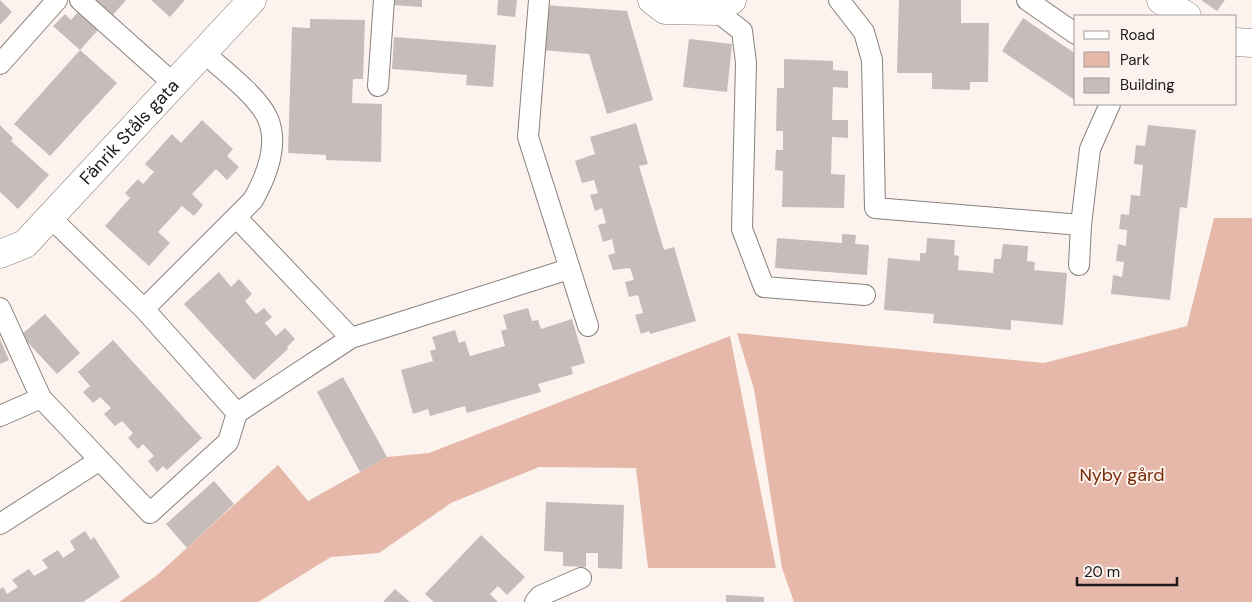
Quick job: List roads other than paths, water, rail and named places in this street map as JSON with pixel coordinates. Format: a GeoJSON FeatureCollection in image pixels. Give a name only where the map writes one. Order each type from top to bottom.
{"type":"FeatureCollection","features":[{"type":"Feature","properties":{"kind":"street","name":"Fänrik Ståls gata"},"geometry":{"type":"LineString","coordinates":[[0,254],[25,244],[252,0]]}},
{"type":"Feature","properties":{"kind":"street"},"geometry":{"type":"LineString","coordinates":[[652,0],[665,10],[724,6]]}},
{"type":"Feature","properties":{"kind":"street"},"geometry":{"type":"LineString","coordinates":[[1237,42],[1252,43]]}},
{"type":"Feature","properties":{"kind":"lane"},"geometry":{"type":"LineString","coordinates":[[0,64],[57,0]]}},
{"type":"Feature","properties":{"kind":"lane"},"geometry":{"type":"LineString","coordinates":[[80,0],[174,84]]}},
{"type":"Feature","properties":{"kind":"lane"},"geometry":{"type":"LineString","coordinates":[[378,86],[384,0]]}},
{"type":"Feature","properties":{"kind":"lane"},"geometry":{"type":"LineString","coordinates":[[539,0],[528,137],[588,326]]}},
{"type":"Feature","properties":{"kind":"lane"},"geometry":{"type":"LineString","coordinates":[[839,0],[864,32],[872,60],[875,208],[1080,225]]}},
{"type":"Feature","properties":{"kind":"lane"},"geometry":{"type":"LineString","coordinates":[[1026,0],[1074,33]]}},
{"type":"Feature","properties":{"kind":"lane"},"geometry":{"type":"LineString","coordinates":[[724,6],[742,31],[746,63],[742,229],[764,287],[865,295]]}},
{"type":"Feature","properties":{"kind":"lane"},"geometry":{"type":"LineString","coordinates":[[144,309],[253,200],[263,183],[272,148],[268,119],[250,94],[203,52]]}},
{"type":"Feature","properties":{"kind":"lane"},"geometry":{"type":"LineString","coordinates":[[1079,265],[1080,225],[1090,149],[1110,105]]}},
{"type":"Feature","properties":{"kind":"lane"},"geometry":{"type":"LineString","coordinates":[[50,217],[144,309],[238,413]]}},
{"type":"Feature","properties":{"kind":"lane"},"geometry":{"type":"LineString","coordinates":[[236,217],[350,338]]}},
{"type":"Feature","properties":{"kind":"lane"},"geometry":{"type":"LineString","coordinates":[[0,308],[41,398],[150,513],[228,442],[238,413],[350,338],[569,269]]}},
{"type":"Feature","properties":{"kind":"lane"},"geometry":{"type":"LineString","coordinates":[[0,416],[41,398]]}},
{"type":"Feature","properties":{"kind":"lane"},"geometry":{"type":"LineString","coordinates":[[0,524],[100,460]]}},
{"type":"Feature","properties":{"kind":"lane"},"geometry":{"type":"LineString","coordinates":[[535,602],[540,596],[581,578]]}},
{"type":"Feature","properties":{"kind":"park label","name":"Nyby gård"},"geometry":{"type":"Point","coordinates":[1122,475]}}]}
